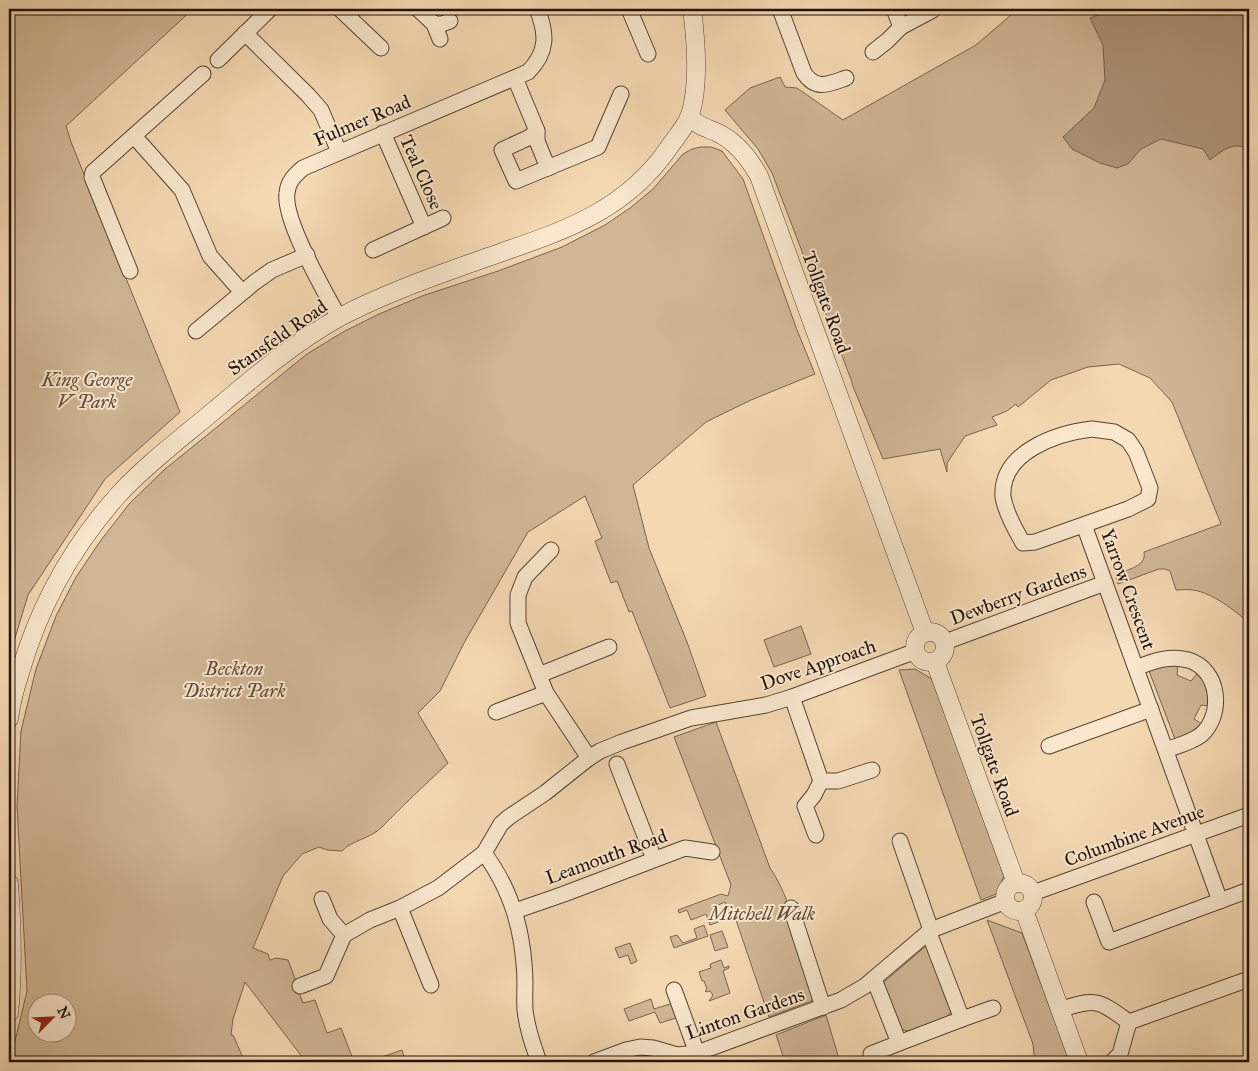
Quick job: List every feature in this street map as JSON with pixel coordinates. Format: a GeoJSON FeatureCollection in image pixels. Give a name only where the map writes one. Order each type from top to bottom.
{"type":"FeatureCollection","features":[{"type":"Feature","properties":{"kind":"street"},"geometry":{"type":"LineString","coordinates":[[218,60],[270,9]]}},
{"type":"Feature","properties":{"kind":"street"},"geometry":{"type":"LineString","coordinates":[[340,9],[381,48]]}},
{"type":"Feature","properties":{"kind":"street"},"geometry":{"type":"LineString","coordinates":[[418,9],[434,24],[440,39]]}},
{"type":"Feature","properties":{"kind":"street","name":"Fulmer Road"},"geometry":{"type":"LineString","coordinates":[[339,318],[289,215],[286,204],[289,183],[303,168],[528,72],[537,63],[543,50],[543,23],[537,9]]}},
{"type":"Feature","properties":{"kind":"street"},"geometry":{"type":"LineString","coordinates":[[629,9],[648,54]]}},
{"type":"Feature","properties":{"kind":"street"},"geometry":{"type":"LineString","coordinates":[[689,117],[695,78],[696,44],[692,9]]}},
{"type":"Feature","properties":{"kind":"street"},"geometry":{"type":"LineString","coordinates":[[780,9],[804,73],[809,80],[816,84],[824,84],[846,78]]}},
{"type":"Feature","properties":{"kind":"street"},"geometry":{"type":"LineString","coordinates":[[894,9],[901,27]]}},
{"type":"Feature","properties":{"kind":"street"},"geometry":{"type":"LineString","coordinates":[[872,52],[901,27],[933,10]]}},
{"type":"Feature","properties":{"kind":"street"},"geometry":{"type":"LineString","coordinates":[[434,24],[450,21]]}},
{"type":"Feature","properties":{"kind":"street"},"geometry":{"type":"LineString","coordinates":[[246,33],[308,95],[320,110],[339,152]]}},
{"type":"Feature","properties":{"kind":"street"},"geometry":{"type":"LineString","coordinates":[[130,271],[92,177],[93,172],[203,74]]}},
{"type":"Feature","properties":{"kind":"street"},"geometry":{"type":"LineString","coordinates":[[515,78],[537,131],[536,141],[548,168]]}},
{"type":"Feature","properties":{"kind":"street"},"geometry":{"type":"LineString","coordinates":[[537,131],[530,137],[502,150],[516,181],[598,146],[621,94]]}},
{"type":"Feature","properties":{"kind":"street","name":"Stansfeld Road"},"geometry":{"type":"LineString","coordinates":[[9,719],[10,707],[26,653],[43,608],[76,548],[99,518],[146,468],[235,392],[295,346],[339,318],[409,286],[535,242],[610,206],[638,185],[660,161],[689,117]]}},
{"type":"Feature","properties":{"kind":"street","name":"Tollgate Road"},"geometry":{"type":"LineString","coordinates":[[689,117],[699,126],[716,132],[732,142],[751,163],[759,176],[925,632]]}},
{"type":"Feature","properties":{"kind":"street","name":"Teal Close"},"geometry":{"type":"LineString","coordinates":[[383,134],[424,226]]}},
{"type":"Feature","properties":{"kind":"street"},"geometry":{"type":"LineString","coordinates":[[134,136],[182,190],[210,256],[242,292]]}},
{"type":"Feature","properties":{"kind":"street","name":"Teal Close"},"geometry":{"type":"LineString","coordinates":[[373,250],[443,218]]}},
{"type":"Feature","properties":{"kind":"street"},"geometry":{"type":"LineString","coordinates":[[196,331],[242,292],[272,270],[307,255]]}},
{"type":"Feature","properties":{"kind":"street"},"geometry":{"type":"LineString","coordinates":[[1092,429],[1114,432],[1128,440],[1136,452],[1150,488],[1148,499],[1128,509],[1084,525],[1036,542],[1023,543],[1015,529],[1003,498],[1004,483],[1009,469],[1029,450],[1053,438],[1072,432],[1092,429]]}},
{"type":"Feature","properties":{"kind":"street","name":"Yarrow Crescent"},"geometry":{"type":"LineString","coordinates":[[1084,525],[1220,901]]}},
{"type":"Feature","properties":{"kind":"street"},"geometry":{"type":"LineString","coordinates":[[550,550],[525,577],[518,595],[518,623],[546,693],[590,758]]}},
{"type":"Feature","properties":{"kind":"street","name":"Dewberry Gardens"},"geometry":{"type":"LineString","coordinates":[[945,642],[1105,583]]}},
{"type":"Feature","properties":{"kind":"street"},"geometry":{"type":"LineString","coordinates":[[925,632],[933,632],[940,635],[945,642],[945,650],[942,657],[935,662],[927,662],[920,658],[916,651],[916,643],[925,632]]}},
{"type":"Feature","properties":{"kind":"street"},"geometry":{"type":"LineString","coordinates":[[539,675],[609,648]]}},
{"type":"Feature","properties":{"kind":"street","name":"Dove Approach"},"geometry":{"type":"LineString","coordinates":[[484,852],[501,824],[545,794],[590,758],[610,746],[674,723],[712,713],[766,704],[792,697],[916,651]]}},
{"type":"Feature","properties":{"kind":"street","name":"Yarrow Crescent"},"geometry":{"type":"LineString","coordinates":[[1136,668],[1157,660],[1174,658],[1189,660],[1203,669],[1214,686],[1216,706],[1211,724],[1200,736],[1166,750]]}},
{"type":"Feature","properties":{"kind":"street","name":"Tollgate Road"},"geometry":{"type":"LineString","coordinates":[[935,662],[1016,883]]}},
{"type":"Feature","properties":{"kind":"street"},"geometry":{"type":"LineString","coordinates":[[496,712],[546,693]]}},
{"type":"Feature","properties":{"kind":"street"},"geometry":{"type":"LineString","coordinates":[[792,697],[821,781],[814,795],[805,806],[816,835]]}},
{"type":"Feature","properties":{"kind":"street"},"geometry":{"type":"LineString","coordinates":[[1049,746],[1151,709]]}},
{"type":"Feature","properties":{"kind":"street"},"geometry":{"type":"LineString","coordinates":[[617,764],[654,859]]}},
{"type":"Feature","properties":{"kind":"street"},"geometry":{"type":"LineString","coordinates":[[821,781],[838,781],[872,770]]}},
{"type":"Feature","properties":{"kind":"street","name":"Columbine Avenue"},"geometry":{"type":"LineString","coordinates":[[1033,893],[1249,815]]}},
{"type":"Feature","properties":{"kind":"street"},"geometry":{"type":"LineString","coordinates":[[900,841],[962,1019]]}},
{"type":"Feature","properties":{"kind":"street","name":"Leamouth Road"},"geometry":{"type":"LineString","coordinates":[[515,911],[685,848],[712,852]]}},
{"type":"Feature","properties":{"kind":"street"},"geometry":{"type":"LineString","coordinates":[[300,986],[326,976],[344,935],[370,920],[400,908],[438,888],[484,852],[501,878],[515,911],[524,961],[525,1010],[530,1037],[539,1062]]}},
{"type":"Feature","properties":{"kind":"street"},"geometry":{"type":"LineString","coordinates":[[9,883],[11,995],[9,1013]]}},
{"type":"Feature","properties":{"kind":"street"},"geometry":{"type":"LineString","coordinates":[[1016,883],[1023,883],[1033,893],[1033,900],[1024,910],[1016,910],[1010,907],[1006,901],[1005,893],[1009,887],[1016,883]]}},
{"type":"Feature","properties":{"kind":"street"},"geometry":{"type":"LineString","coordinates":[[1094,902],[1109,942],[1249,890]]}},
{"type":"Feature","properties":{"kind":"street"},"geometry":{"type":"LineString","coordinates":[[322,899],[330,919],[344,935]]}},
{"type":"Feature","properties":{"kind":"street","name":"Linton Gardens"},"geometry":{"type":"LineString","coordinates":[[594,1062],[640,1047],[654,1048],[678,1059],[841,1000],[874,979],[930,931],[1006,901]]}},
{"type":"Feature","properties":{"kind":"street"},"geometry":{"type":"LineString","coordinates":[[400,908],[430,985]]}},
{"type":"Feature","properties":{"kind":"street"},"geometry":{"type":"LineString","coordinates":[[791,908],[823,1007]]}},
{"type":"Feature","properties":{"kind":"street"},"geometry":{"type":"LineString","coordinates":[[1024,910],[1079,1062]]}},
{"type":"Feature","properties":{"kind":"street"},"geometry":{"type":"LineString","coordinates":[[874,979],[899,1043]]}},
{"type":"Feature","properties":{"kind":"street"},"geometry":{"type":"LineString","coordinates":[[1129,1022],[1249,979]]}},
{"type":"Feature","properties":{"kind":"street"},"geometry":{"type":"LineString","coordinates":[[674,990],[698,1053]]}},
{"type":"Feature","properties":{"kind":"street"},"geometry":{"type":"LineString","coordinates":[[1060,1010],[1088,1002],[1103,1004],[1129,1022]]}},
{"type":"Feature","properties":{"kind":"street"},"geometry":{"type":"LineString","coordinates":[[870,1054],[993,1008]]}},
{"type":"Feature","properties":{"kind":"street"},"geometry":{"type":"LineString","coordinates":[[1112,1062],[1120,1054],[1129,1022]]}},
{"type":"Feature","properties":{"kind":"green space","name":"King George V Park"},"geometry":{"type":"Polygon","coordinates":[[[9,9],[193,9],[66,126],[180,412],[105,479],[28,595],[9,658],[9,9]]]}},
{"type":"Feature","properties":{"kind":"green space"},"geometry":{"type":"Polygon","coordinates":[[[1018,9],[1249,9],[1249,623],[1216,598],[1191,590],[1176,590],[1170,571],[1165,569],[1159,569],[1118,584],[1115,574],[1139,564],[1144,557],[1144,552],[1221,524],[1172,402],[1150,378],[1119,364],[1088,367],[1051,380],[1018,407],[1016,404],[1007,411],[992,417],[997,425],[965,436],[947,463],[947,472],[940,449],[883,459],[852,384],[772,173],[758,149],[725,110],[750,88],[780,77],[785,87],[797,88],[843,120],[976,45],[1018,9]]]}},
{"type":"Feature","properties":{"kind":"green space","name":"Beckton District Park"},"geometry":{"type":"Polygon","coordinates":[[[701,147],[711,147],[722,151],[743,179],[797,330],[815,374],[751,400],[706,422],[633,485],[649,548],[687,642],[706,696],[670,708],[632,611],[629,612],[617,581],[611,583],[595,541],[602,538],[585,496],[528,532],[464,643],[440,691],[418,713],[448,763],[377,831],[351,844],[342,851],[327,850],[319,847],[302,854],[283,876],[253,948],[268,954],[270,960],[276,958],[288,960],[303,1003],[315,1000],[327,1033],[341,1028],[354,1062],[306,1062],[245,982],[233,1019],[231,1035],[233,1035],[244,1060],[238,1062],[10,1062],[27,991],[17,806],[21,731],[36,669],[56,616],[76,577],[101,540],[130,503],[164,470],[307,354],[343,332],[379,314],[422,296],[498,271],[562,247],[605,225],[653,189],[683,154],[701,147]]]}},
{"type":"Feature","properties":{"kind":"green space"},"geometry":{"type":"Polygon","coordinates":[[[801,626],[811,654],[774,667],[764,640],[801,626]]]}},
{"type":"Feature","properties":{"kind":"green space"},"geometry":{"type":"Polygon","coordinates":[[[1178,664],[1177,675],[1191,681],[1197,674],[1203,682],[1208,692],[1209,706],[1201,705],[1194,719],[1202,724],[1185,736],[1175,739],[1149,671],[1160,666],[1178,664]]]}},
{"type":"Feature","properties":{"kind":"green space"},"geometry":{"type":"Polygon","coordinates":[[[915,669],[932,679],[1004,876],[996,894],[981,900],[899,670],[915,669]]]}},
{"type":"Feature","properties":{"kind":"green space","name":"Mitchell Walk"},"geometry":{"type":"Polygon","coordinates":[[[716,722],[770,868],[778,881],[791,914],[814,1000],[769,1017],[735,917],[730,918],[725,902],[716,906],[721,921],[710,925],[706,914],[691,920],[687,910],[679,913],[678,910],[721,894],[728,896],[731,885],[674,737],[716,722]]]}},
{"type":"Feature","properties":{"kind":"green space"},"geometry":{"type":"Polygon","coordinates":[[[987,920],[1022,933],[1070,1062],[1036,1062],[1033,1044],[987,920]]]}},
{"type":"Feature","properties":{"kind":"green space"},"geometry":{"type":"Polygon","coordinates":[[[704,925],[708,936],[674,948],[670,937],[677,935],[683,943],[697,938],[694,929],[704,925]]]}},
{"type":"Feature","properties":{"kind":"green space"},"geometry":{"type":"Polygon","coordinates":[[[722,931],[728,947],[715,951],[710,935],[722,931]]]}},
{"type":"Feature","properties":{"kind":"green space"},"geometry":{"type":"Polygon","coordinates":[[[630,943],[637,961],[631,964],[628,955],[619,958],[615,948],[630,943]]]}},
{"type":"Feature","properties":{"kind":"green space"},"geometry":{"type":"Polygon","coordinates":[[[927,945],[952,1010],[946,1018],[910,1031],[903,1030],[899,1026],[883,983],[927,945]]]}},
{"type":"Feature","properties":{"kind":"green space"},"geometry":{"type":"Polygon","coordinates":[[[721,960],[724,968],[729,966],[729,968],[723,971],[730,993],[709,1001],[713,995],[710,991],[705,991],[707,989],[699,972],[711,968],[710,964],[721,960]]]}},
{"type":"Feature","properties":{"kind":"green space"},"geometry":{"type":"Polygon","coordinates":[[[651,999],[654,1009],[670,1004],[675,1006],[679,1017],[660,1023],[655,1012],[629,1021],[624,1009],[651,999]]]}},
{"type":"Feature","properties":{"kind":"green space"},"geometry":{"type":"Polygon","coordinates":[[[826,1015],[840,1062],[785,1062],[776,1035],[826,1015]]]}},
{"type":"Feature","properties":{"kind":"green space"},"geometry":{"type":"Polygon","coordinates":[[[402,1050],[406,1062],[395,1062],[394,1060],[384,1062],[382,1057],[402,1050]]]}},
{"type":"Feature","properties":{"kind":"shaded area"},"geometry":{"type":"Polygon","coordinates":[[[1116,9],[1249,9],[1249,150],[1244,147],[1233,146],[1210,160],[1203,149],[1161,139],[1141,149],[1128,164],[1117,168],[1100,163],[1072,149],[1063,137],[1094,108],[1105,80],[1103,45],[1090,18],[1116,9]]]}}]}
